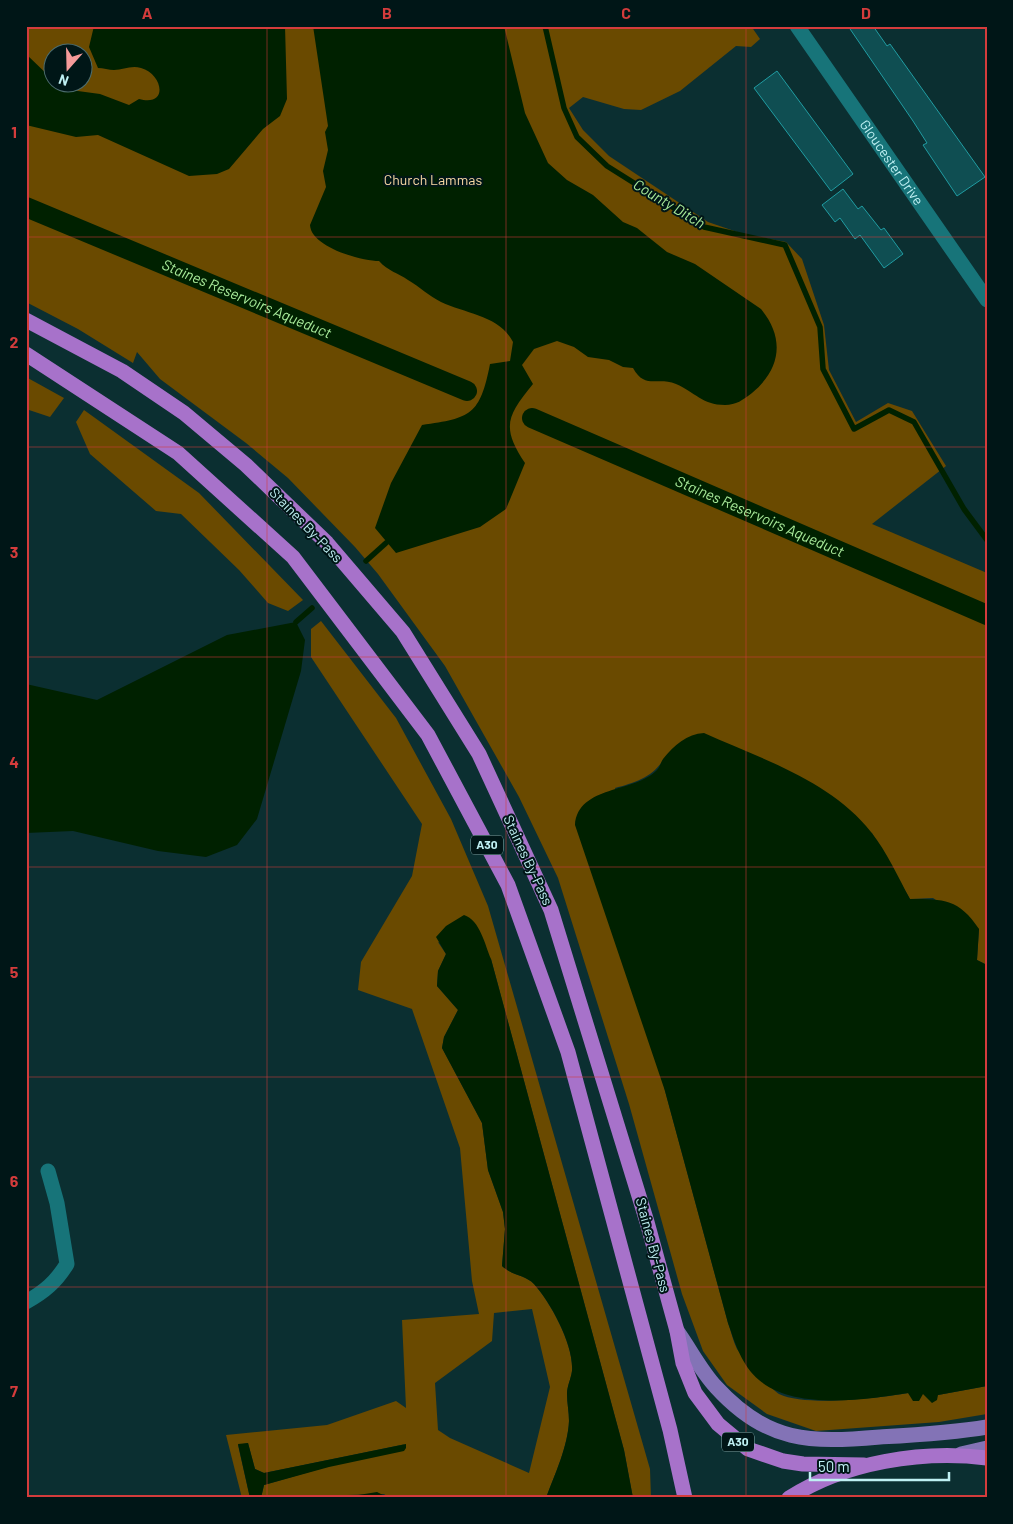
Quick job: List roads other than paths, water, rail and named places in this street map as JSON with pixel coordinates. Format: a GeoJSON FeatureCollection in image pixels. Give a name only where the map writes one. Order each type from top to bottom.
{"type":"FeatureCollection","features":[{"type":"Feature","properties":{"kind":"highway","name":"Staines By-Pass"},"geometry":{"type":"LineString","coordinates":[[26,320],[122,371],[184,414],[246,465],[327,543],[402,632],[479,754],[551,910],[648,1222],[677,1331],[683,1363],[695,1393],[718,1424],[748,1449],[783,1461],[826,1466],[864,1465]]}},
{"type":"Feature","properties":{"kind":"highway","name":"Staines By-Pass"},"geometry":{"type":"LineString","coordinates":[[26,354],[178,453],[293,558],[428,735],[508,884],[568,1052],[670,1430],[685,1498]]}},
{"type":"Feature","properties":{"kind":"highway"},"geometry":{"type":"LineString","coordinates":[[789,1498],[825,1478],[864,1465],[960,1455],[987,1458]]}},
{"type":"Feature","properties":{"kind":"main road","name":"A30"},"geometry":{"type":"LineString","coordinates":[[677,1331],[704,1372],[723,1394],[753,1419],[790,1436],[806,1440],[825,1441],[987,1427]]}},
{"type":"Feature","properties":{"kind":"main road"},"geometry":{"type":"LineString","coordinates":[[960,1455],[987,1448]]}},
{"type":"Feature","properties":{"kind":"street","name":"Gloucester Drive"},"geometry":{"type":"LineString","coordinates":[[797,26],[987,300]]}},
{"type":"Feature","properties":{"kind":"street"},"geometry":{"type":"LineString","coordinates":[[26,1302],[43,1293],[58,1279],[67,1264],[57,1203],[48,1171]]}},
{"type":"Feature","properties":{"kind":"waterway","name":"County Ditch"},"geometry":{"type":"LineString","coordinates":[[545,26],[564,108],[577,137],[607,166],[704,227],[785,245],[820,327],[823,369],[854,429],[889,410],[914,422],[964,509],[987,540]]}},
{"type":"Feature","properties":{"kind":"waterway","name":"Staines Reservoirs Aqueduct"},"geometry":{"type":"LineString","coordinates":[[26,207],[467,391]]}},
{"type":"Feature","properties":{"kind":"waterway","name":"Staines Reservoirs Aqueduct"},"geometry":{"type":"LineString","coordinates":[[532,418],[987,615]]}},
{"type":"Feature","properties":{"kind":"waterway"},"geometry":{"type":"LineString","coordinates":[[366,561],[386,543]]}},
{"type":"Feature","properties":{"kind":"waterway"},"geometry":{"type":"LineString","coordinates":[[296,622],[312,608]]}},
{"type":"Feature","properties":{"kind":"park label","name":"Church Lammas"},"geometry":{"type":"Point","coordinates":[433,180]}}]}
